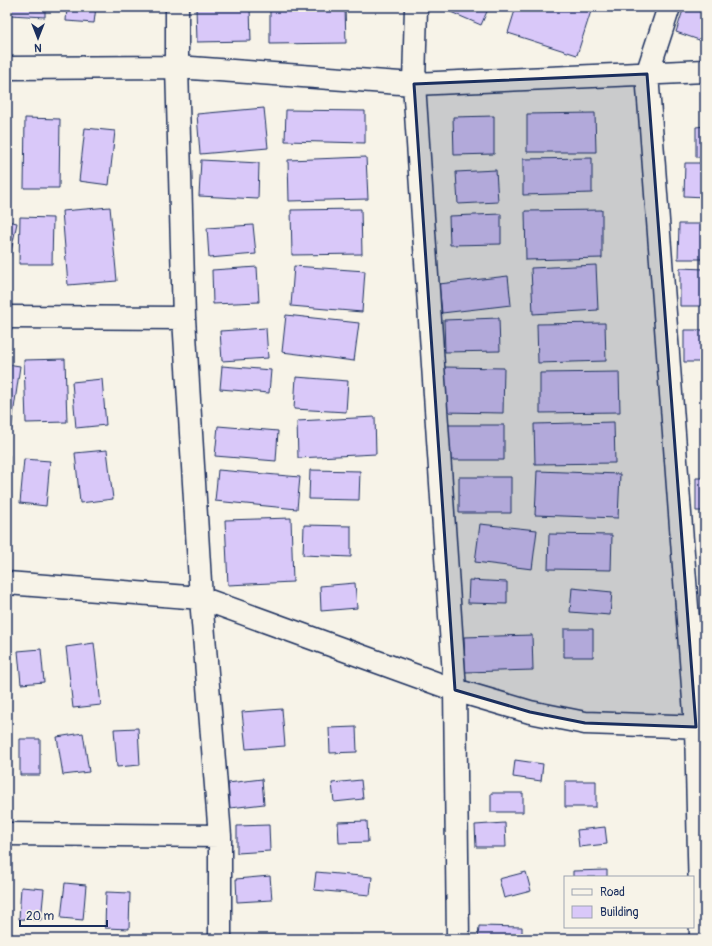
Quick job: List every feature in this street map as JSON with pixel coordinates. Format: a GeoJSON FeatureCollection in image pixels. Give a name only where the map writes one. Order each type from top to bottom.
{"type":"FeatureCollection","features":[{"type":"Feature","properties":{"kind":"street"},"geometry":{"type":"LineString","coordinates":[[177,7],[177,67],[184,318],[201,598],[220,836],[220,939]]}},
{"type":"Feature","properties":{"kind":"street"},"geometry":{"type":"LineString","coordinates":[[416,7],[414,84],[455,690],[458,939]]}},
{"type":"Feature","properties":{"kind":"street"},"geometry":{"type":"LineString","coordinates":[[669,7],[647,74],[700,727],[701,939]]}},
{"type":"Feature","properties":{"kind":"street"},"geometry":{"type":"LineString","coordinates":[[7,68],[177,67],[414,84],[705,71]]}},
{"type":"Feature","properties":{"kind":"street"},"geometry":{"type":"LineString","coordinates":[[7,317],[184,318]]}},
{"type":"Feature","properties":{"kind":"street"},"geometry":{"type":"LineString","coordinates":[[7,583],[201,598],[455,690],[530,712],[585,723],[700,727]]}},
{"type":"Feature","properties":{"kind":"street"},"geometry":{"type":"LineString","coordinates":[[7,834],[220,836]]}},
{"type":"Feature","properties":{"kind":"highlighted area"},"geometry":{"type":"Polygon","coordinates":[[[647,74],[696,727],[585,723],[530,712],[455,690],[414,84],[647,74]]]}},
{"type":"Feature","properties":{"kind":"building"},"geometry":{"type":"Polygon","coordinates":[[[11,7],[45,7],[45,17],[10,15],[11,7]]]}},
{"type":"Feature","properties":{"kind":"building"},"geometry":{"type":"Polygon","coordinates":[[[67,7],[96,7],[94,23],[66,21],[67,7]]]}},
{"type":"Feature","properties":{"kind":"building"},"geometry":{"type":"Polygon","coordinates":[[[196,7],[250,7],[251,41],[197,42],[196,7]]]}},
{"type":"Feature","properties":{"kind":"building"},"geometry":{"type":"Polygon","coordinates":[[[270,7],[345,7],[346,43],[270,44],[270,7]]]}},
{"type":"Feature","properties":{"kind":"building"},"geometry":{"type":"Polygon","coordinates":[[[439,7],[489,7],[481,25],[439,7]]]}},
{"type":"Feature","properties":{"kind":"building"},"geometry":{"type":"Polygon","coordinates":[[[516,7],[580,7],[591,11],[577,55],[508,33],[516,7]]]}},
{"type":"Feature","properties":{"kind":"building"},"geometry":{"type":"Polygon","coordinates":[[[684,7],[705,7],[705,42],[676,32],[684,7]]]}},
{"type":"Feature","properties":{"kind":"building"},"geometry":{"type":"Polygon","coordinates":[[[264,108],[268,148],[200,154],[197,114],[264,108]]]}},
{"type":"Feature","properties":{"kind":"building"},"geometry":{"type":"Polygon","coordinates":[[[286,110],[365,111],[365,143],[285,141],[286,110]]]}},
{"type":"Feature","properties":{"kind":"building"},"geometry":{"type":"Polygon","coordinates":[[[595,113],[596,152],[527,152],[527,114],[595,113]]]}},
{"type":"Feature","properties":{"kind":"building"},"geometry":{"type":"Polygon","coordinates":[[[494,116],[494,154],[454,155],[453,117],[494,116]]]}},
{"type":"Feature","properties":{"kind":"building"},"geometry":{"type":"Polygon","coordinates":[[[25,118],[60,119],[59,188],[24,188],[25,118]]]}},
{"type":"Feature","properties":{"kind":"building"},"geometry":{"type":"Polygon","coordinates":[[[7,122],[11,122],[11,176],[7,176],[7,122]]]}},
{"type":"Feature","properties":{"kind":"building"},"geometry":{"type":"Polygon","coordinates":[[[705,126],[705,157],[696,157],[696,127],[705,126]]]}},
{"type":"Feature","properties":{"kind":"building"},"geometry":{"type":"Polygon","coordinates":[[[85,128],[115,131],[109,185],[79,181],[85,128]]]}},
{"type":"Feature","properties":{"kind":"building"},"geometry":{"type":"Polygon","coordinates":[[[366,157],[368,199],[289,201],[288,160],[366,157]]]}},
{"type":"Feature","properties":{"kind":"building"},"geometry":{"type":"Polygon","coordinates":[[[592,158],[592,193],[523,195],[523,159],[592,158]]]}},
{"type":"Feature","properties":{"kind":"building"},"geometry":{"type":"Polygon","coordinates":[[[201,160],[259,163],[258,199],[199,196],[201,160]]]}},
{"type":"Feature","properties":{"kind":"building"},"geometry":{"type":"Polygon","coordinates":[[[685,163],[705,163],[705,197],[684,196],[685,163]]]}},
{"type":"Feature","properties":{"kind":"building"},"geometry":{"type":"Polygon","coordinates":[[[496,170],[498,202],[458,204],[456,172],[496,170]]]}},
{"type":"Feature","properties":{"kind":"building"},"geometry":{"type":"Polygon","coordinates":[[[110,207],[117,281],[68,285],[62,211],[110,207]]]}},
{"type":"Feature","properties":{"kind":"building"},"geometry":{"type":"Polygon","coordinates":[[[361,209],[362,254],[292,255],[291,210],[361,209]]]}},
{"type":"Feature","properties":{"kind":"building"},"geometry":{"type":"Polygon","coordinates":[[[602,210],[602,258],[526,260],[525,211],[602,210]]]}},
{"type":"Feature","properties":{"kind":"building"},"geometry":{"type":"Polygon","coordinates":[[[501,214],[501,244],[450,245],[449,216],[501,214]]]}},
{"type":"Feature","properties":{"kind":"building"},"geometry":{"type":"Polygon","coordinates":[[[20,217],[53,218],[52,264],[19,264],[20,217]]]}},
{"type":"Feature","properties":{"kind":"building"},"geometry":{"type":"Polygon","coordinates":[[[7,221],[17,223],[8,265],[7,265],[7,221]]]}},
{"type":"Feature","properties":{"kind":"building"},"geometry":{"type":"Polygon","coordinates":[[[679,224],[705,224],[705,259],[678,259],[679,224]]]}},
{"type":"Feature","properties":{"kind":"building"},"geometry":{"type":"Polygon","coordinates":[[[253,225],[256,254],[209,258],[207,228],[253,225]]]}},
{"type":"Feature","properties":{"kind":"building"},"geometry":{"type":"Polygon","coordinates":[[[596,265],[598,310],[533,314],[531,268],[596,265]]]}},
{"type":"Feature","properties":{"kind":"building"},"geometry":{"type":"Polygon","coordinates":[[[294,266],[365,271],[362,312],[291,306],[294,266]]]}},
{"type":"Feature","properties":{"kind":"building"},"geometry":{"type":"Polygon","coordinates":[[[257,267],[259,302],[213,304],[212,270],[257,267]]]}},
{"type":"Feature","properties":{"kind":"building"},"geometry":{"type":"Polygon","coordinates":[[[680,268],[705,269],[705,306],[680,306],[680,268]]]}},
{"type":"Feature","properties":{"kind":"building"},"geometry":{"type":"Polygon","coordinates":[[[508,276],[511,305],[442,313],[439,284],[508,276]]]}},
{"type":"Feature","properties":{"kind":"building"},"geometry":{"type":"Polygon","coordinates":[[[286,315],[359,323],[354,361],[282,352],[286,315]]]}},
{"type":"Feature","properties":{"kind":"building"},"geometry":{"type":"Polygon","coordinates":[[[499,318],[500,351],[445,352],[444,320],[499,318]]]}},
{"type":"Feature","properties":{"kind":"building"},"geometry":{"type":"Polygon","coordinates":[[[605,323],[606,361],[538,363],[537,324],[605,323]]]}},
{"type":"Feature","properties":{"kind":"building"},"geometry":{"type":"Polygon","coordinates":[[[266,328],[268,358],[222,361],[220,331],[266,328]]]}},
{"type":"Feature","properties":{"kind":"building"},"geometry":{"type":"Polygon","coordinates":[[[684,330],[705,330],[705,362],[684,362],[684,330]]]}},
{"type":"Feature","properties":{"kind":"building"},"geometry":{"type":"Polygon","coordinates":[[[65,359],[67,422],[26,423],[24,360],[65,359]]]}},
{"type":"Feature","properties":{"kind":"building"},"geometry":{"type":"Polygon","coordinates":[[[7,364],[20,366],[11,430],[7,429],[7,364]]]}},
{"type":"Feature","properties":{"kind":"building"},"geometry":{"type":"Polygon","coordinates":[[[222,366],[271,370],[269,393],[220,389],[222,366]]]}},
{"type":"Feature","properties":{"kind":"building"},"geometry":{"type":"Polygon","coordinates":[[[443,367],[504,368],[503,413],[443,412],[443,367]]]}},
{"type":"Feature","properties":{"kind":"building"},"geometry":{"type":"Polygon","coordinates":[[[619,372],[620,412],[540,413],[540,373],[619,372]]]}},
{"type":"Feature","properties":{"kind":"building"},"geometry":{"type":"Polygon","coordinates":[[[703,372],[705,372],[705,405],[703,372]]]}},
{"type":"Feature","properties":{"kind":"building"},"geometry":{"type":"Polygon","coordinates":[[[296,377],[348,381],[346,412],[294,409],[296,377]]]}},
{"type":"Feature","properties":{"kind":"building"},"geometry":{"type":"Polygon","coordinates":[[[102,379],[106,425],[76,428],[72,382],[102,379]]]}},
{"type":"Feature","properties":{"kind":"building"},"geometry":{"type":"Polygon","coordinates":[[[375,417],[376,454],[298,458],[297,421],[375,417]]]}},
{"type":"Feature","properties":{"kind":"building"},"geometry":{"type":"Polygon","coordinates":[[[614,422],[615,463],[535,464],[534,424],[614,422]]]}},
{"type":"Feature","properties":{"kind":"building"},"geometry":{"type":"Polygon","coordinates":[[[444,425],[504,425],[504,460],[444,460],[444,425]]]}},
{"type":"Feature","properties":{"kind":"building"},"geometry":{"type":"Polygon","coordinates":[[[218,426],[278,431],[276,461],[215,456],[218,426]]]}},
{"type":"Feature","properties":{"kind":"building"},"geometry":{"type":"Polygon","coordinates":[[[107,450],[113,499],[80,503],[75,453],[107,450]]]}},
{"type":"Feature","properties":{"kind":"building"},"geometry":{"type":"Polygon","coordinates":[[[7,455],[9,455],[10,503],[7,503],[7,455]]]}},
{"type":"Feature","properties":{"kind":"building"},"geometry":{"type":"Polygon","coordinates":[[[24,459],[50,461],[46,506],[20,503],[24,459]]]}},
{"type":"Feature","properties":{"kind":"building"},"geometry":{"type":"Polygon","coordinates":[[[218,470],[300,477],[297,509],[215,501],[218,470]]]}},
{"type":"Feature","properties":{"kind":"building"},"geometry":{"type":"Polygon","coordinates":[[[310,470],[360,471],[359,500],[309,499],[310,470]]]}},
{"type":"Feature","properties":{"kind":"building"},"geometry":{"type":"Polygon","coordinates":[[[537,471],[620,474],[618,518],[535,515],[537,471]]]}},
{"type":"Feature","properties":{"kind":"building"},"geometry":{"type":"Polygon","coordinates":[[[459,477],[511,477],[511,513],[459,513],[459,477]]]}},
{"type":"Feature","properties":{"kind":"building"},"geometry":{"type":"Polygon","coordinates":[[[696,478],[705,478],[705,511],[696,511],[696,478]]]}},
{"type":"Feature","properties":{"kind":"building"},"geometry":{"type":"Polygon","coordinates":[[[291,518],[293,582],[228,585],[225,520],[291,518]]]}},
{"type":"Feature","properties":{"kind":"building"},"geometry":{"type":"Polygon","coordinates":[[[480,524],[537,530],[532,569],[475,562],[480,524]]]}},
{"type":"Feature","properties":{"kind":"building"},"geometry":{"type":"Polygon","coordinates":[[[304,525],[351,526],[351,557],[303,555],[304,525]]]}},
{"type":"Feature","properties":{"kind":"building"},"geometry":{"type":"Polygon","coordinates":[[[549,534],[612,535],[611,570],[548,569],[549,534]]]}},
{"type":"Feature","properties":{"kind":"building"},"geometry":{"type":"Polygon","coordinates":[[[469,580],[507,582],[507,604],[468,603],[469,580]]]}},
{"type":"Feature","properties":{"kind":"building"},"geometry":{"type":"Polygon","coordinates":[[[355,583],[357,608],[321,611],[320,586],[355,583]]]}},
{"type":"Feature","properties":{"kind":"building"},"geometry":{"type":"Polygon","coordinates":[[[572,588],[612,592],[610,615],[570,612],[572,588]]]}},
{"type":"Feature","properties":{"kind":"building"},"geometry":{"type":"Polygon","coordinates":[[[564,629],[593,629],[593,657],[564,657],[564,629]]]}},
{"type":"Feature","properties":{"kind":"building"},"geometry":{"type":"Polygon","coordinates":[[[532,635],[533,670],[465,672],[464,637],[532,635]]]}},
{"type":"Feature","properties":{"kind":"building"},"geometry":{"type":"Polygon","coordinates":[[[94,643],[101,705],[73,708],[66,647],[94,643]]]}},
{"type":"Feature","properties":{"kind":"building"},"geometry":{"type":"Polygon","coordinates":[[[41,649],[44,682],[21,684],[18,651],[41,649]]]}},
{"type":"Feature","properties":{"kind":"building"},"geometry":{"type":"Polygon","coordinates":[[[282,709],[285,746],[246,749],[242,712],[282,709]]]}},
{"type":"Feature","properties":{"kind":"building"},"geometry":{"type":"Polygon","coordinates":[[[356,727],[357,752],[330,753],[329,728],[356,727]]]}},
{"type":"Feature","properties":{"kind":"building"},"geometry":{"type":"Polygon","coordinates":[[[138,728],[140,765],[117,767],[114,729],[138,728]]]}},
{"type":"Feature","properties":{"kind":"building"},"geometry":{"type":"Polygon","coordinates":[[[83,733],[89,772],[63,775],[57,737],[83,733]]]}},
{"type":"Feature","properties":{"kind":"building"},"geometry":{"type":"Polygon","coordinates":[[[20,739],[40,739],[40,775],[20,775],[20,739]]]}},
{"type":"Feature","properties":{"kind":"building"},"geometry":{"type":"Polygon","coordinates":[[[515,760],[543,764],[541,781],[513,777],[515,760]]]}},
{"type":"Feature","properties":{"kind":"building"},"geometry":{"type":"Polygon","coordinates":[[[262,779],[264,804],[230,808],[228,783],[262,779]]]}},
{"type":"Feature","properties":{"kind":"building"},"geometry":{"type":"Polygon","coordinates":[[[361,780],[363,799],[334,802],[332,783],[361,780]]]}},
{"type":"Feature","properties":{"kind":"building"},"geometry":{"type":"Polygon","coordinates":[[[565,781],[596,781],[596,807],[565,807],[565,781]]]}},
{"type":"Feature","properties":{"kind":"building"},"geometry":{"type":"Polygon","coordinates":[[[491,793],[523,793],[523,812],[491,812],[491,793]]]}},
{"type":"Feature","properties":{"kind":"building"},"geometry":{"type":"Polygon","coordinates":[[[367,821],[368,842],[339,843],[338,822],[367,821]]]}},
{"type":"Feature","properties":{"kind":"building"},"geometry":{"type":"Polygon","coordinates":[[[505,823],[506,847],[476,847],[475,825],[505,823]]]}},
{"type":"Feature","properties":{"kind":"building"},"geometry":{"type":"Polygon","coordinates":[[[269,825],[270,851],[237,853],[237,826],[269,825]]]}},
{"type":"Feature","properties":{"kind":"building"},"geometry":{"type":"Polygon","coordinates":[[[605,827],[607,844],[579,847],[577,830],[605,827]]]}},
{"type":"Feature","properties":{"kind":"building"},"geometry":{"type":"Polygon","coordinates":[[[607,870],[607,876],[573,876],[573,871],[607,870]]]}},
{"type":"Feature","properties":{"kind":"building"},"geometry":{"type":"Polygon","coordinates":[[[316,872],[372,877],[370,895],[314,890],[316,872]]]}},
{"type":"Feature","properties":{"kind":"building"},"geometry":{"type":"Polygon","coordinates":[[[526,872],[531,891],[504,898],[499,879],[526,872]]]}},
{"type":"Feature","properties":{"kind":"building"},"geometry":{"type":"Polygon","coordinates":[[[270,876],[272,900],[237,902],[236,879],[270,876]]]}},
{"type":"Feature","properties":{"kind":"building"},"geometry":{"type":"Polygon","coordinates":[[[65,883],[86,885],[83,920],[61,918],[65,883]]]}},
{"type":"Feature","properties":{"kind":"building"},"geometry":{"type":"Polygon","coordinates":[[[21,887],[44,889],[41,920],[19,919],[21,887]]]}},
{"type":"Feature","properties":{"kind":"building"},"geometry":{"type":"Polygon","coordinates":[[[106,892],[130,893],[129,929],[105,928],[106,892]]]}},
{"type":"Feature","properties":{"kind":"building"},"geometry":{"type":"Polygon","coordinates":[[[479,926],[522,927],[522,939],[478,939],[479,926]]]}},
{"type":"Feature","properties":{"kind":"building"},"geometry":{"type":"Polygon","coordinates":[[[287,935],[288,939],[250,939],[250,936],[287,935]]]}},
{"type":"Feature","properties":{"kind":"building"},"geometry":{"type":"Polygon","coordinates":[[[351,936],[351,939],[327,939],[351,936]]]}},
{"type":"Feature","properties":{"kind":"building"},"geometry":{"type":"Polygon","coordinates":[[[607,936],[607,939],[591,939],[607,936]]]}}]}
